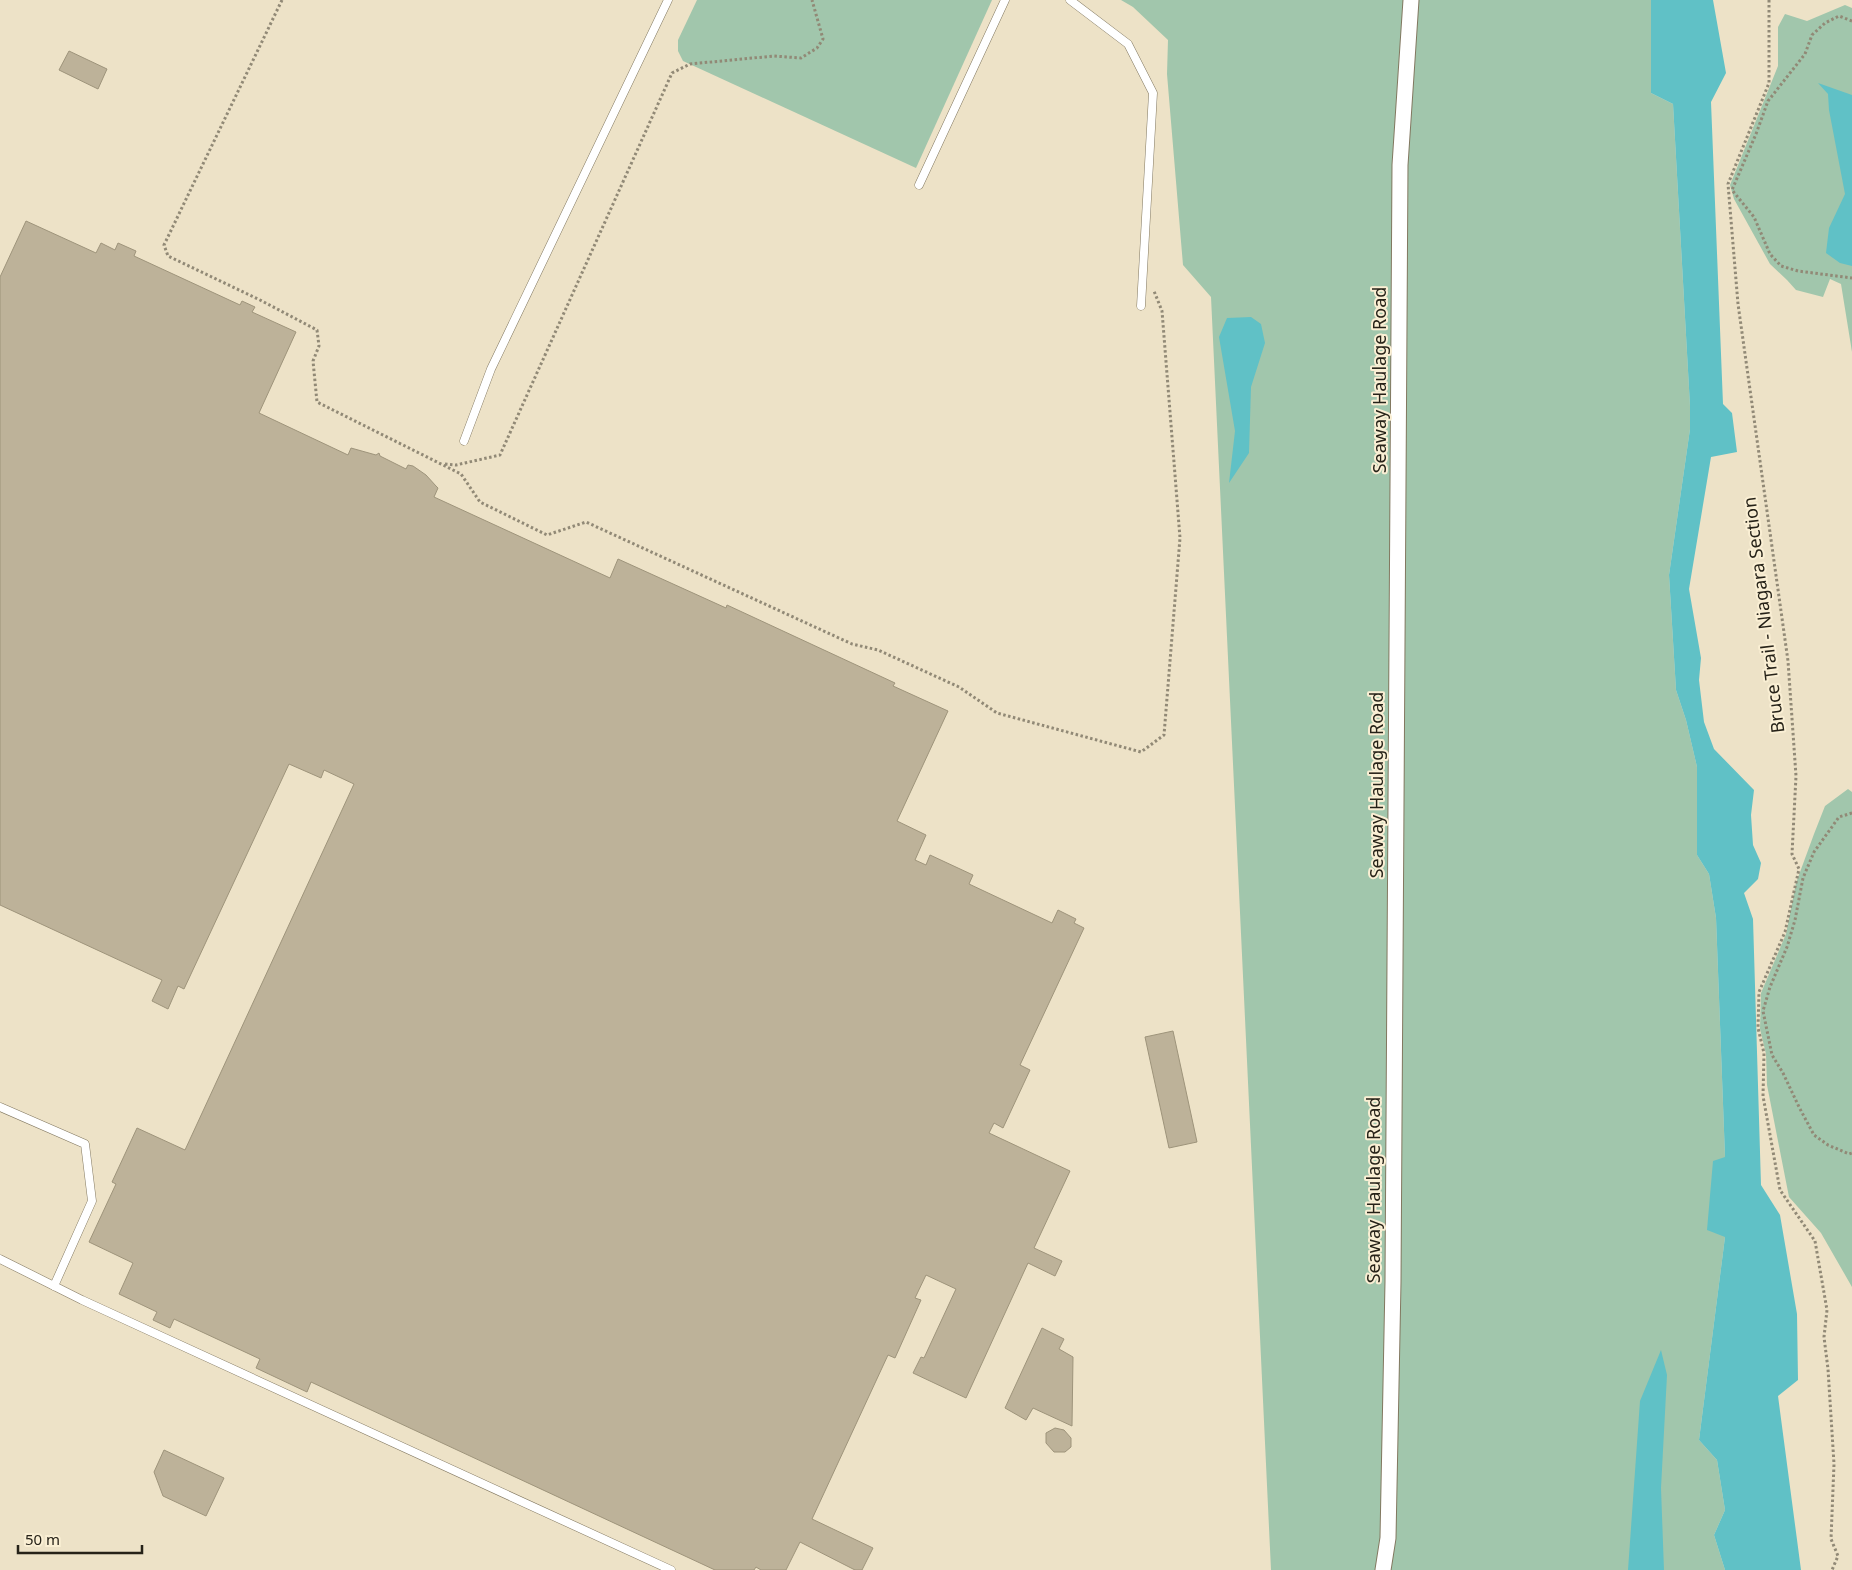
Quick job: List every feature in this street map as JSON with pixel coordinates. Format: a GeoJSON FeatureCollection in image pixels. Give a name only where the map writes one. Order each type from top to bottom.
{"type":"FeatureCollection","features":[{"type":"Feature","properties":{"kind":"street","name":"Seaway Haulage Road"},"geometry":{"type":"LineString","coordinates":[[1383,1570],[1388,1538],[1393,1282],[1400,165],[1411,0]]}},
{"type":"Feature","properties":{"kind":"lane"},"geometry":{"type":"LineString","coordinates":[[464,441],[492,369],[668,0]]}},
{"type":"Feature","properties":{"kind":"lane"},"geometry":{"type":"LineString","coordinates":[[919,185],[1005,0]]}},
{"type":"Feature","properties":{"kind":"lane"},"geometry":{"type":"LineString","coordinates":[[1070,0],[1128,44],[1152,93],[1141,306]]}},
{"type":"Feature","properties":{"kind":"lane"},"geometry":{"type":"LineString","coordinates":[[0,1107],[85,1144],[92,1201],[54,1286]]}},
{"type":"Feature","properties":{"kind":"lane"},"geometry":{"type":"LineString","coordinates":[[0,1259],[54,1286],[671,1570]]}},
{"type":"Feature","properties":{"kind":"path"},"geometry":{"type":"LineString","coordinates":[[282,0],[164,245],[168,256],[260,300],[317,330],[319,346],[314,361],[317,402],[461,474],[480,502],[547,535],[586,522],[852,644],[878,650],[959,687],[997,713],[1141,752],[1164,735],[1180,538],[1162,311],[1143,267]]}},
{"type":"Feature","properties":{"kind":"path"},"geometry":{"type":"LineString","coordinates":[[442,464],[456,465],[500,455],[672,72],[690,64],[774,56],[801,58],[817,48],[823,39],[812,0]]}},
{"type":"Feature","properties":{"kind":"path","name":"Bruce Trail - Niagara Section"},"geometry":{"type":"LineString","coordinates":[[1769,0],[1769,83],[1728,184],[1738,304],[1788,662],[1796,776],[1792,854],[1799,869],[1785,932],[1759,992],[1758,1028],[1764,1053],[1763,1096],[1780,1190],[1815,1241],[1827,1310],[1824,1337],[1834,1464],[1831,1539],[1838,1556],[1832,1570]]}},
{"type":"Feature","properties":{"kind":"path"},"geometry":{"type":"LineString","coordinates":[[1852,21],[1839,16],[1825,22],[1812,35],[1805,54],[1768,101],[1732,190],[1754,217],[1770,254],[1781,266],[1798,272],[1852,278]]}},
{"type":"Feature","properties":{"kind":"path"},"geometry":{"type":"LineString","coordinates":[[1852,813],[1838,817],[1814,852],[1803,878],[1795,920],[1787,947],[1770,987],[1763,1011],[1772,1055],[1814,1136],[1828,1145],[1849,1154],[1852,1153]]}},
{"type":"Feature","properties":{"kind":"green space"},"geometry":{"type":"Polygon","coordinates":[[[697,0],[992,0],[916,168],[683,61],[678,51],[678,40],[697,0]]]}},
{"type":"Feature","properties":{"kind":"green space"},"geometry":{"type":"Polygon","coordinates":[[[1121,0],[1651,0],[1651,93],[1673,104],[1690,406],[1690,429],[1669,575],[1676,690],[1686,720],[1697,767],[1697,855],[1709,874],[1716,918],[1725,1157],[1725,1237],[1699,1440],[1717,1460],[1725,1510],[1714,1535],[1725,1570],[1271,1570],[1211,297],[1183,265],[1167,74],[1168,40],[1133,7],[1121,0]]]}},
{"type":"Feature","properties":{"kind":"green space"},"geometry":{"type":"Polygon","coordinates":[[[1845,5],[1852,8],[1852,352],[1841,284],[1830,279],[1823,297],[1796,290],[1770,264],[1734,199],[1730,185],[1778,66],[1778,27],[1785,14],[1807,21],[1845,5]]]}},
{"type":"Feature","properties":{"kind":"green space"},"geometry":{"type":"Polygon","coordinates":[[[1848,789],[1852,792],[1852,1287],[1821,1233],[1789,1197],[1767,1085],[1766,1054],[1760,1029],[1761,993],[1786,934],[1796,883],[1825,806],[1848,789]]]}},
{"type":"Feature","properties":{"kind":"water"},"geometry":{"type":"Polygon","coordinates":[[[1651,0],[1713,0],[1726,73],[1711,102],[1723,404],[1732,413],[1737,452],[1711,457],[1689,589],[1701,658],[1699,680],[1704,722],[1714,749],[1754,790],[1751,815],[1753,845],[1761,863],[1758,879],[1744,893],[1753,919],[1761,1185],[1780,1215],[1797,1314],[1798,1380],[1778,1396],[1801,1570],[1725,1570],[1714,1535],[1725,1510],[1717,1460],[1699,1440],[1725,1237],[1707,1230],[1713,1161],[1725,1157],[1716,918],[1709,874],[1697,855],[1697,767],[1686,720],[1676,690],[1669,575],[1690,429],[1690,406],[1673,104],[1651,93],[1651,0]]]}},
{"type":"Feature","properties":{"kind":"water"},"geometry":{"type":"Polygon","coordinates":[[[1818,83],[1852,95],[1852,266],[1840,263],[1826,253],[1829,228],[1845,194],[1829,110],[1828,94],[1818,83]]]}},
{"type":"Feature","properties":{"kind":"water"},"geometry":{"type":"Polygon","coordinates":[[[1251,317],[1261,324],[1265,343],[1251,387],[1249,453],[1229,483],[1235,431],[1219,337],[1227,318],[1251,317]]]}},
{"type":"Feature","properties":{"kind":"water"},"geometry":{"type":"Polygon","coordinates":[[[1661,1350],[1667,1375],[1661,1488],[1664,1570],[1628,1570],[1640,1401],[1661,1350]]]}},
{"type":"Feature","properties":{"kind":"building"},"geometry":{"type":"Polygon","coordinates":[[[69,51],[107,69],[98,89],[59,70],[69,51]]]}},
{"type":"Feature","properties":{"kind":"building"},"geometry":{"type":"Polygon","coordinates":[[[26,221],[96,253],[101,243],[115,250],[118,243],[136,251],[134,256],[240,305],[242,301],[255,307],[252,312],[296,332],[259,413],[348,455],[351,448],[376,455],[379,453],[380,456],[406,469],[408,465],[413,466],[426,475],[438,488],[434,497],[610,578],[618,559],[726,608],[727,605],[895,683],[893,686],[948,711],[897,821],[926,835],[915,860],[926,865],[930,855],[973,875],[969,884],[1052,923],[1058,910],[1076,919],[1074,923],[1084,928],[1020,1065],[1030,1070],[1003,1128],[994,1123],[989,1133],[1070,1171],[1034,1248],[1062,1261],[1055,1276],[1028,1263],[966,1398],[913,1373],[921,1357],[924,1358],[956,1289],[926,1275],[915,1298],[921,1300],[895,1358],[888,1355],[812,1519],[873,1548],[862,1570],[855,1570],[800,1542],[786,1570],[761,1570],[756,1567],[754,1570],[715,1570],[311,1382],[307,1392],[256,1368],[260,1359],[174,1319],[170,1328],[153,1320],[157,1312],[119,1294],[133,1263],[89,1242],[116,1184],[112,1182],[137,1128],[185,1150],[354,784],[324,770],[321,778],[289,764],[184,989],[178,986],[168,1009],[152,1001],[162,980],[0,905],[0,277],[26,221]]]}},
{"type":"Feature","properties":{"kind":"building"},"geometry":{"type":"Polygon","coordinates":[[[1173,1031],[1197,1142],[1169,1148],[1145,1037],[1173,1031]]]}},
{"type":"Feature","properties":{"kind":"building"},"geometry":{"type":"Polygon","coordinates":[[[1042,1328],[1064,1339],[1059,1349],[1073,1357],[1072,1426],[1033,1408],[1026,1420],[1005,1408],[1042,1328]]]}},
{"type":"Feature","properties":{"kind":"building"},"geometry":{"type":"Polygon","coordinates":[[[1055,1428],[1064,1430],[1071,1438],[1071,1447],[1065,1452],[1054,1452],[1046,1443],[1046,1433],[1055,1428]]]}},
{"type":"Feature","properties":{"kind":"building"},"geometry":{"type":"Polygon","coordinates":[[[164,1450],[224,1478],[206,1516],[163,1496],[154,1472],[164,1450]]]}}]}
